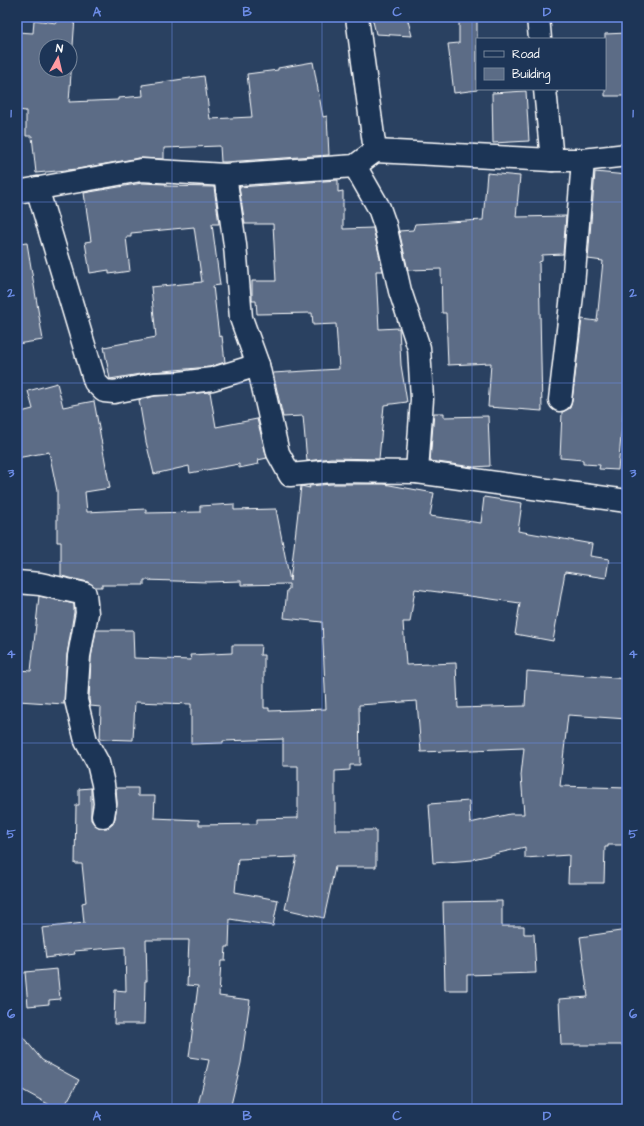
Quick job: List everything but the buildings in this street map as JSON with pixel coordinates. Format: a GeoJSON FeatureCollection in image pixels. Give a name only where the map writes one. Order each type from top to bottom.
{"type":"FeatureCollection","features":[{"type":"Feature","properties":{"kind":"street"},"geometry":{"type":"LineString","coordinates":[[357,17],[375,151]]}},
{"type":"Feature","properties":{"kind":"street"},"geometry":{"type":"LineString","coordinates":[[538,17],[540,38]]}},
{"type":"Feature","properties":{"kind":"street"},"geometry":{"type":"LineString","coordinates":[[545,90],[552,160]]}},
{"type":"Feature","properties":{"kind":"street"},"geometry":{"type":"LineString","coordinates":[[258,365],[212,379],[180,383],[154,384],[114,392],[106,392],[100,389],[95,382],[62,278],[54,241],[27,190],[141,170],[225,175],[355,166],[375,151],[552,160],[583,160],[627,155]]}},
{"type":"Feature","properties":{"kind":"street"},"geometry":{"type":"LineString","coordinates":[[560,400],[573,286],[583,160]]}},
{"type":"Feature","properties":{"kind":"street"},"geometry":{"type":"LineString","coordinates":[[355,166],[379,208],[385,225],[400,291],[419,348],[422,399],[417,472]]}},
{"type":"Feature","properties":{"kind":"street"},"geometry":{"type":"LineString","coordinates":[[225,175],[235,245],[240,318],[258,365],[278,453],[290,475],[331,471],[417,472],[627,501]]}},
{"type":"Feature","properties":{"kind":"street"},"geometry":{"type":"LineString","coordinates":[[17,582],[40,584],[85,594],[87,613],[79,656],[76,700],[86,741],[98,763],[103,784],[105,804],[103,816]]}}]}
